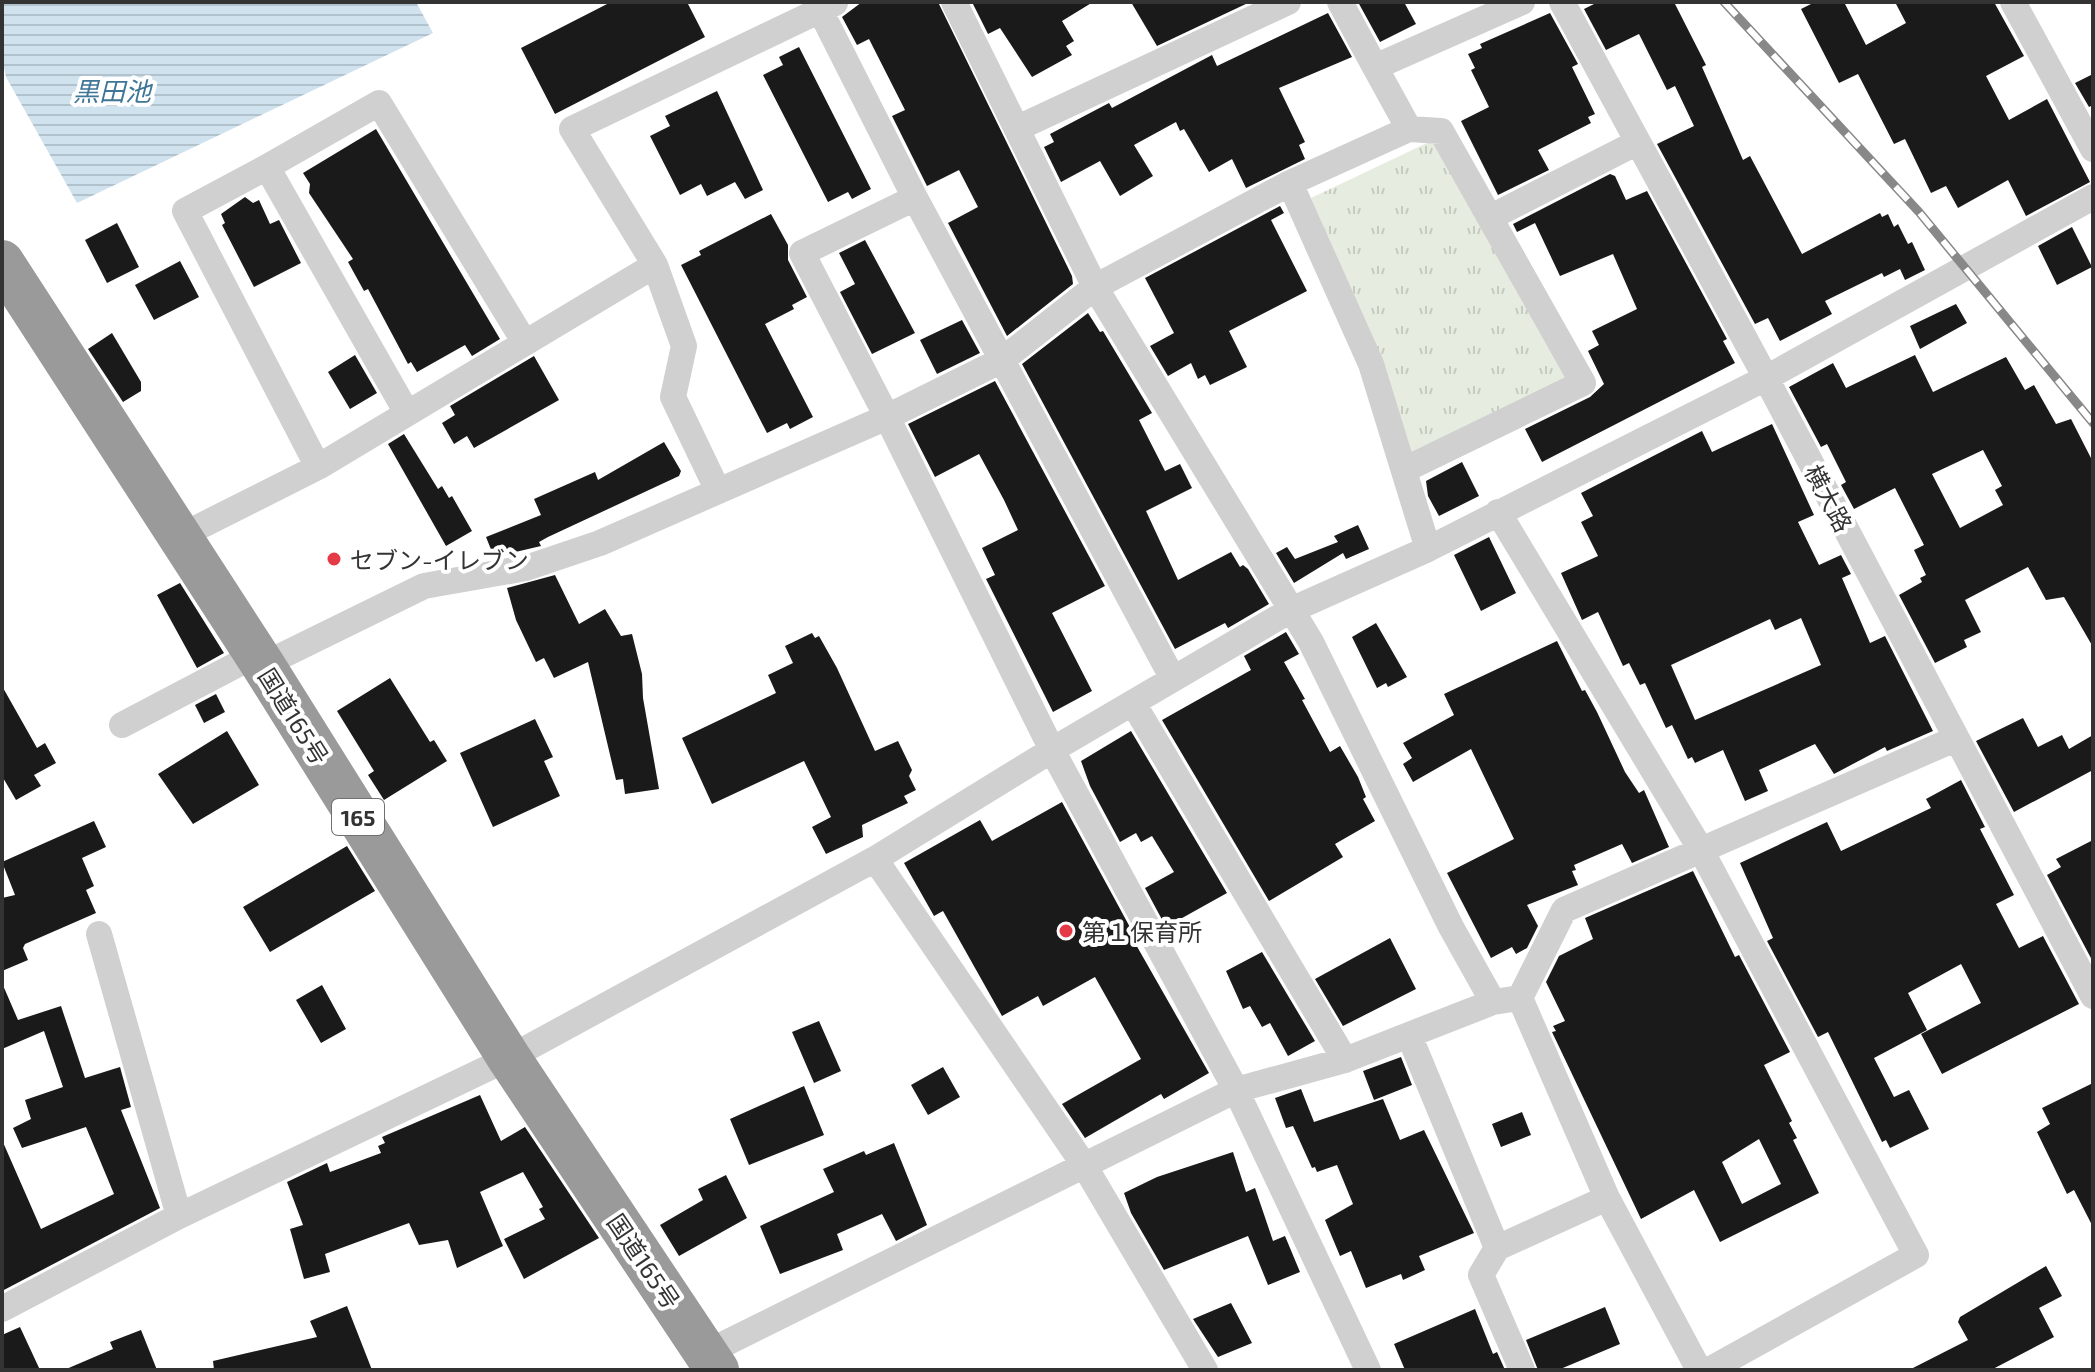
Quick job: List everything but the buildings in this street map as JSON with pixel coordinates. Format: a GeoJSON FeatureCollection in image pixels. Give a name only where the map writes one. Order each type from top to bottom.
{"type":"FeatureCollection","features":[{"type":"Feature","properties":{"kind":"highway","name":"国道165号"},"geometry":{"type":"LineString","coordinates":[[2,262],[259,660],[509,1058],[712,1361]]}},
{"type":"Feature","properties":{"kind":"street"},"geometry":{"type":"LineString","coordinates":[[954,2],[1095,287],[1291,610],[1493,1002]]}},
{"type":"Feature","properties":{"kind":"street"},"geometry":{"type":"LineString","coordinates":[[1018,128],[1288,2]]}},
{"type":"Feature","properties":{"kind":"street"},"geometry":{"type":"LineString","coordinates":[[1340,2],[1409,129]]}},
{"type":"Feature","properties":{"kind":"street"},"geometry":{"type":"LineString","coordinates":[[1375,67],[1522,2]]}},
{"type":"Feature","properties":{"kind":"street","name":"横大路"},"geometry":{"type":"LineString","coordinates":[[1562,2],[1766,378],[2093,996]]}},
{"type":"Feature","properties":{"kind":"street"},"geometry":{"type":"LineString","coordinates":[[2013,2],[2093,149]]}},
{"type":"Feature","properties":{"kind":"street"},"geometry":{"type":"LineString","coordinates":[[718,491],[673,397],[684,346],[655,265],[572,129],[828,6],[915,198],[1173,679]]}},
{"type":"Feature","properties":{"kind":"street"},"geometry":{"type":"LineString","coordinates":[[318,467],[185,211],[379,103],[525,343]]}},
{"type":"Feature","properties":{"kind":"street"},"geometry":{"type":"LineString","coordinates":[[122,725],[424,586],[526,568],[600,543],[887,417],[1002,360],[1095,287],[1290,183],[1409,129],[1441,131],[1583,383],[1406,469]]}},
{"type":"Feature","properties":{"kind":"street"},"geometry":{"type":"LineString","coordinates":[[1491,217],[1636,143]]}},
{"type":"Feature","properties":{"kind":"street"},"geometry":{"type":"LineString","coordinates":[[267,167],[407,413]]}},
{"type":"Feature","properties":{"kind":"street"},"geometry":{"type":"LineString","coordinates":[[1290,183],[1371,364],[1406,469],[1428,549]]}},
{"type":"Feature","properties":{"kind":"street"},"geometry":{"type":"LineString","coordinates":[[2,1309],[135,1243],[179,1216],[509,1058],[875,859],[1052,750],[1291,610],[1428,549],[1766,378],[2093,197]]}},
{"type":"Feature","properties":{"kind":"street"},"geometry":{"type":"LineString","coordinates":[[915,198],[802,253],[1052,750],[1236,1090],[1368,1370]]}},
{"type":"Feature","properties":{"kind":"street"},"geometry":{"type":"LineString","coordinates":[[179,537],[318,467],[655,265]]}},
{"type":"Feature","properties":{"kind":"street"},"geometry":{"type":"LineString","coordinates":[[1498,512],[1701,850],[1916,1255],[1694,1368],[1607,1198],[1520,998]]}},
{"type":"Feature","properties":{"kind":"street"},"geometry":{"type":"LineString","coordinates":[[1133,703],[1345,1060]]}},
{"type":"Feature","properties":{"kind":"street"},"geometry":{"type":"LineString","coordinates":[[1520,998],[1564,910],[1955,739]]}},
{"type":"Feature","properties":{"kind":"street"},"geometry":{"type":"LineString","coordinates":[[875,859],[1084,1165],[1205,1370]]}},
{"type":"Feature","properties":{"kind":"street"},"geometry":{"type":"LineString","coordinates":[[99,934],[179,1216]]}},
{"type":"Feature","properties":{"kind":"street"},"geometry":{"type":"LineString","coordinates":[[712,1361],[1084,1165],[1236,1090],[1345,1060],[1493,1002],[1520,998]]}},
{"type":"Feature","properties":{"kind":"street"},"geometry":{"type":"LineString","coordinates":[[1409,1035],[1497,1248]]}},
{"type":"Feature","properties":{"kind":"street"},"geometry":{"type":"LineString","coordinates":[[1522,1370],[1481,1275],[1497,1248],[1607,1198]]}},
{"type":"Feature","properties":{"kind":"green space"},"geometry":{"type":"Polygon","coordinates":[[[1429,142],[1438,145],[1569,379],[1413,456],[1373,337],[1311,198],[1429,142]]]}},
{"type":"Feature","properties":{"kind":"water","name":"黒田池"},"geometry":{"type":"Polygon","coordinates":[[[2,2],[416,2],[433,33],[77,203],[6,77],[2,58],[2,2]]]}},
{"type":"Feature","properties":{"kind":"railway"},"geometry":{"type":"LineString","coordinates":[[1724,2],[1919,212],[2093,423]]}},
{"type":"Feature","properties":{"kind":"place","name":"セブン-イレブン"},"geometry":{"type":"Point","coordinates":[334,559]}},
{"type":"Feature","properties":{"kind":"place","name":"第１保育所"},"geometry":{"type":"Point","coordinates":[1066,931]}}]}
